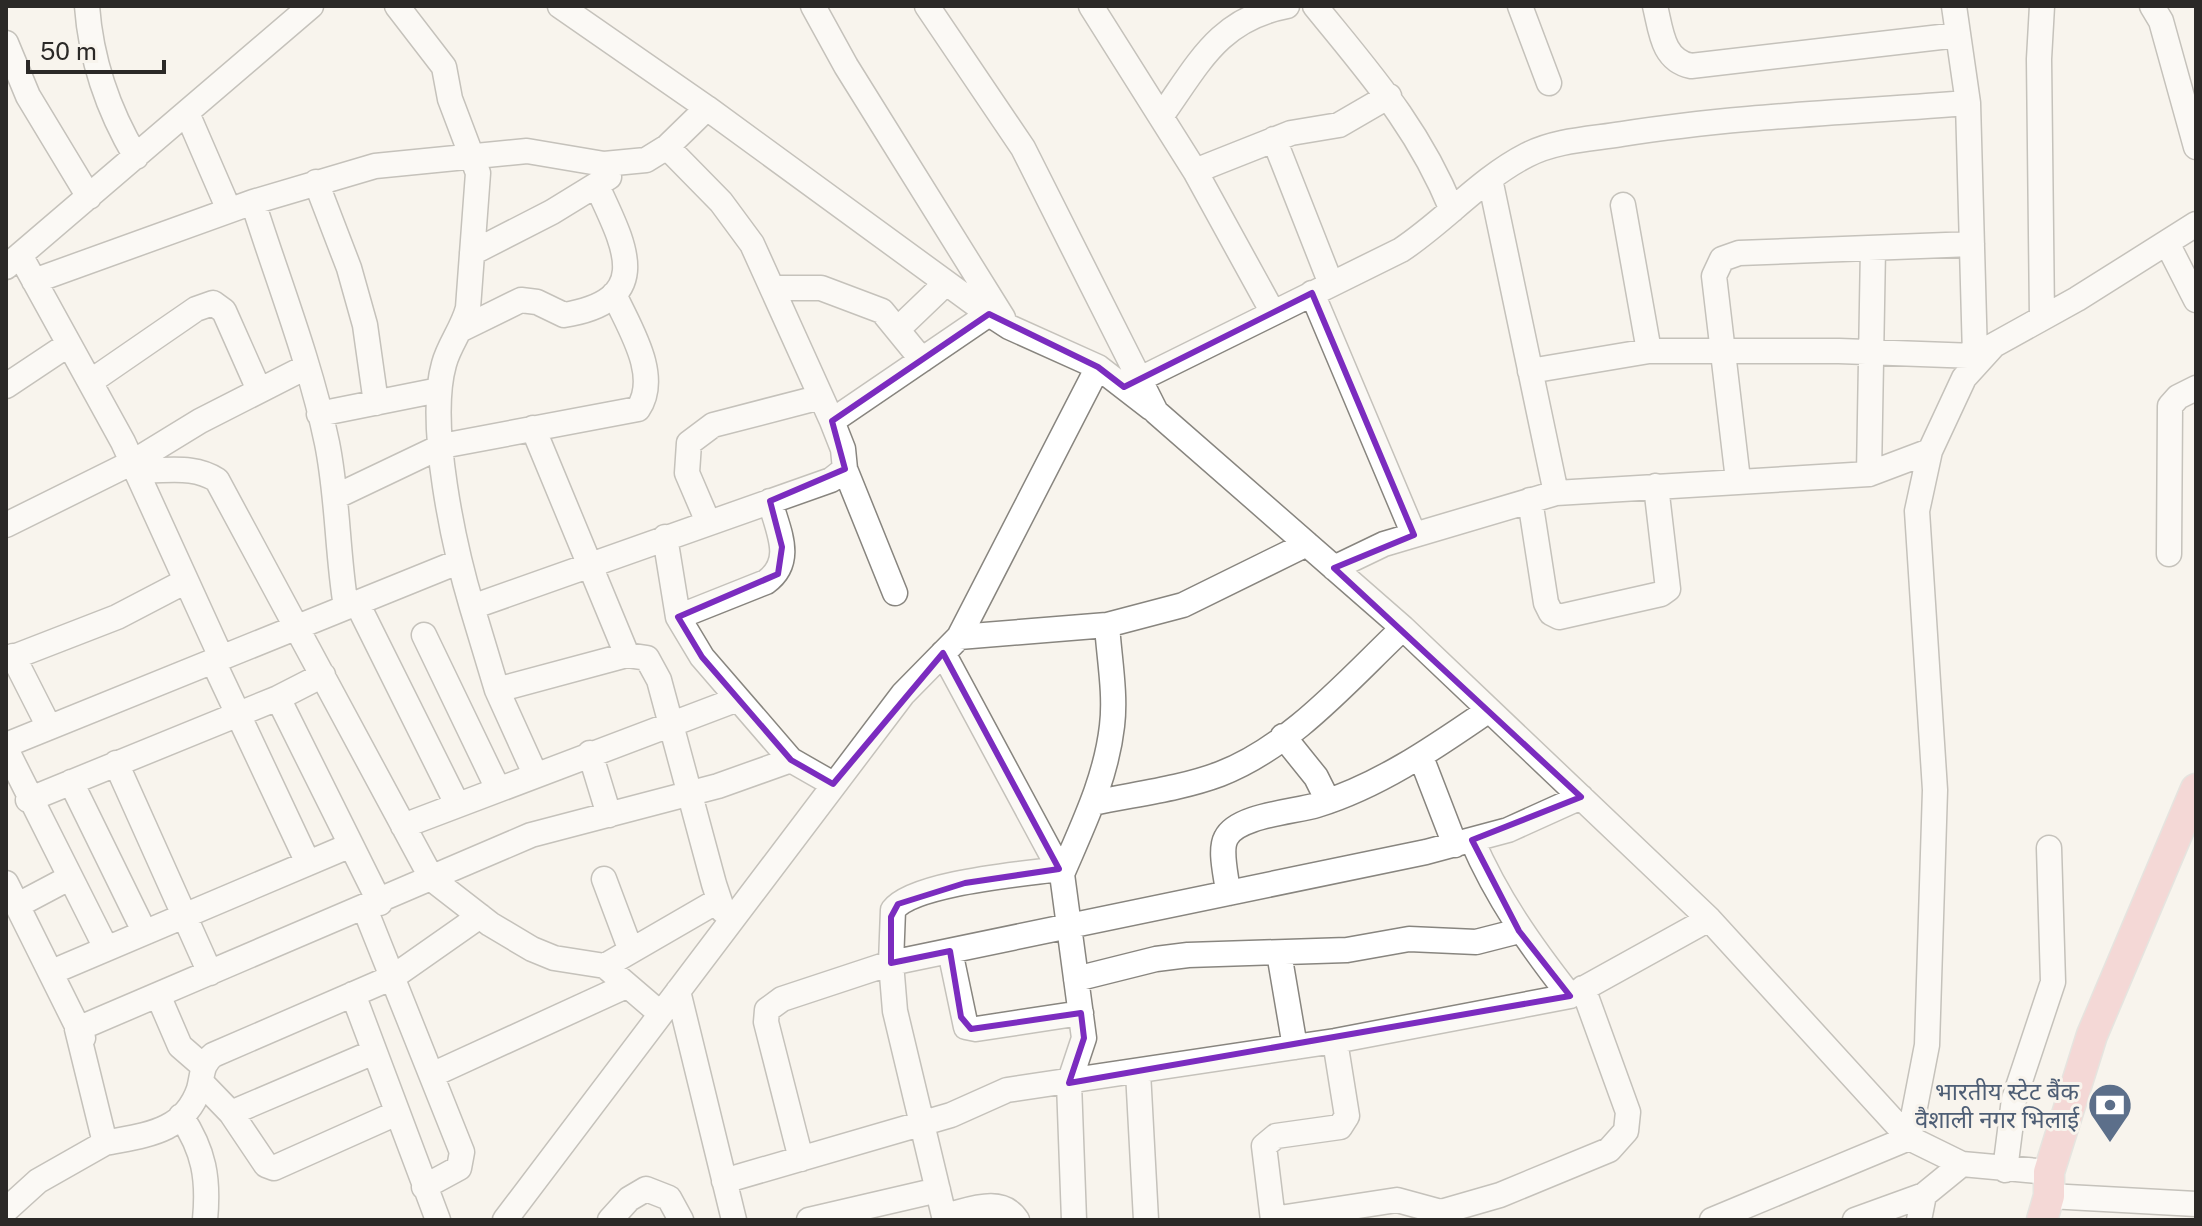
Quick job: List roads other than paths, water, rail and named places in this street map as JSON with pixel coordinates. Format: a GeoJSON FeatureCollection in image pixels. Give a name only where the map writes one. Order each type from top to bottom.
{"type":"FeatureCollection","features":[{"type":"Feature","properties":{"kind":"main road"},"geometry":{"type":"LineString","coordinates":[[2046,1196],[2092,1035],[2196,789]]}},
{"type":"Feature","properties":{"kind":"street"},"geometry":{"type":"LineString","coordinates":[[87,6],[100,83],[112,116],[136,157]]}},
{"type":"Feature","properties":{"kind":"street"},"geometry":{"type":"LineString","coordinates":[[308,863],[238,714],[186,581],[135,466],[34,281],[13,261],[311,6]]}},
{"type":"Feature","properties":{"kind":"street"},"geometry":{"type":"LineString","coordinates":[[397,6],[444,67],[450,99],[473,157],[479,188],[472,253],[473,281],[462,329],[444,362],[439,390],[442,446],[458,562],[497,690],[535,774]]}},
{"type":"Feature","properties":{"kind":"street"},"geometry":{"type":"LineString","coordinates":[[560,6],[707,108],[999,321],[1098,367],[1156,412],[1403,628],[1709,919],[1909,1138],[1962,1164],[2005,1170],[2046,1196],[2196,1204]]}},
{"type":"Feature","properties":{"kind":"street"},"geometry":{"type":"LineString","coordinates":[[813,6],[999,321]]}},
{"type":"Feature","properties":{"kind":"street"},"geometry":{"type":"LineString","coordinates":[[927,6],[1023,148],[1156,412]]}},
{"type":"Feature","properties":{"kind":"street"},"geometry":{"type":"LineString","coordinates":[[1091,6],[1162,115],[1272,311]]}},
{"type":"Feature","properties":{"kind":"street"},"geometry":{"type":"LineString","coordinates":[[1162,115],[1226,32],[1245,17],[1287,6]]}},
{"type":"Feature","properties":{"kind":"street"},"geometry":{"type":"LineString","coordinates":[[1315,6],[1389,96],[1433,164],[1452,210]]}},
{"type":"Feature","properties":{"kind":"street"},"geometry":{"type":"LineString","coordinates":[[1520,6],[1549,83]]}},
{"type":"Feature","properties":{"kind":"street"},"geometry":{"type":"LineString","coordinates":[[1658,6],[1668,51],[1681,64],[1691,66],[1958,35]]}},
{"type":"Feature","properties":{"kind":"street"},"geometry":{"type":"LineString","coordinates":[[1954,6],[1968,103],[1972,244],[1970,367]]}},
{"type":"Feature","properties":{"kind":"street"},"geometry":{"type":"LineString","coordinates":[[2042,6],[2039,59],[2042,318]]}},
{"type":"Feature","properties":{"kind":"street"},"geometry":{"type":"LineString","coordinates":[[2152,6],[2161,21],[2196,147]]}},
{"type":"Feature","properties":{"kind":"street"},"geometry":{"type":"LineString","coordinates":[[8,55],[28,96],[89,197]]}},
{"type":"Feature","properties":{"kind":"street"},"geometry":{"type":"LineString","coordinates":[[1195,171],[1291,133],[1339,125],[1389,96]]}},
{"type":"Feature","properties":{"kind":"street"},"geometry":{"type":"LineString","coordinates":[[1140,379],[1272,311],[1401,250],[1490,179],[1527,155],[1550,145],[1673,126],[1968,103]]}},
{"type":"Feature","properties":{"kind":"street"},"geometry":{"type":"LineString","coordinates":[[34,281],[229,210],[375,166],[527,151],[604,164],[646,160],[667,147],[707,108]]}},
{"type":"Feature","properties":{"kind":"street"},"geometry":{"type":"LineString","coordinates":[[187,113],[229,210]]}},
{"type":"Feature","properties":{"kind":"street"},"geometry":{"type":"LineString","coordinates":[[1274,139],[1322,288],[1414,535]]}},
{"type":"Feature","properties":{"kind":"street"},"geometry":{"type":"LineString","coordinates":[[667,147],[721,202],[752,244],[832,421],[843,449],[845,469],[895,593]]}},
{"type":"Feature","properties":{"kind":"street"},"geometry":{"type":"LineString","coordinates":[[472,253],[597,186],[627,164]]}},
{"type":"Feature","properties":{"kind":"street"},"geometry":{"type":"LineString","coordinates":[[1490,179],[1556,493]]}},
{"type":"Feature","properties":{"kind":"street"},"geometry":{"type":"LineString","coordinates":[[316,182],[361,311],[376,403]]}},
{"type":"Feature","properties":{"kind":"street"},"geometry":{"type":"LineString","coordinates":[[462,329],[521,300],[537,302],[564,315],[614,294],[628,267],[625,251],[597,186]]}},
{"type":"Feature","properties":{"kind":"street"},"geometry":{"type":"LineString","coordinates":[[253,202],[319,414],[351,605],[457,804]]}},
{"type":"Feature","properties":{"kind":"street"},"geometry":{"type":"LineString","coordinates":[[1623,205],[1649,351]]}},
{"type":"Feature","properties":{"kind":"street"},"geometry":{"type":"LineString","coordinates":[[1909,1138],[1927,1045],[1934,806],[1917,511],[1930,451],[1970,367],[1994,345],[2195,226]]}},
{"type":"Feature","properties":{"kind":"street"},"geometry":{"type":"LineString","coordinates":[[2167,243],[2196,300]]}},
{"type":"Feature","properties":{"kind":"street"},"geometry":{"type":"LineString","coordinates":[[1738,480],[1714,276],[1722,259],[1739,253],[1972,244]]}},
{"type":"Feature","properties":{"kind":"street"},"geometry":{"type":"LineString","coordinates":[[1869,474],[1873,248]]}},
{"type":"Feature","properties":{"kind":"street"},"geometry":{"type":"LineString","coordinates":[[899,328],[946,283]]}},
{"type":"Feature","properties":{"kind":"street"},"geometry":{"type":"LineString","coordinates":[[774,288],[821,288],[882,311],[899,328],[922,360]]}},
{"type":"Feature","properties":{"kind":"street"},"geometry":{"type":"LineString","coordinates":[[335,497],[442,446],[638,409],[644,400],[644,366],[614,294]]}},
{"type":"Feature","properties":{"kind":"street"},"geometry":{"type":"LineString","coordinates":[[90,382],[196,309],[213,303],[224,311],[259,390]]}},
{"type":"Feature","properties":{"kind":"street"},"geometry":{"type":"LineString","coordinates":[[832,421],[922,360],[999,321]]}},
{"type":"Feature","properties":{"kind":"street"},"geometry":{"type":"LineString","coordinates":[[6,386],[69,344]]}},
{"type":"Feature","properties":{"kind":"street"},"geometry":{"type":"LineString","coordinates":[[1530,371],[1649,351],[1871,352],[1970,367]]}},
{"type":"Feature","properties":{"kind":"street"},"geometry":{"type":"LineString","coordinates":[[6,525],[135,466],[259,390],[306,367]]}},
{"type":"Feature","properties":{"kind":"street"},"geometry":{"type":"LineString","coordinates":[[505,1220],[678,991],[726,908],[833,784],[903,694],[951,645],[1098,367]]}},
{"type":"Feature","properties":{"kind":"street"},"geometry":{"type":"LineString","coordinates":[[2169,554],[2170,406],[2178,397],[2196,388]]}},
{"type":"Feature","properties":{"kind":"street"},"geometry":{"type":"LineString","coordinates":[[319,414],[439,390]]}},
{"type":"Feature","properties":{"kind":"street"},"geometry":{"type":"LineString","coordinates":[[708,522],[687,473],[689,443],[713,425],[821,397]]}},
{"type":"Feature","properties":{"kind":"street"},"geometry":{"type":"LineString","coordinates":[[533,428],[627,655]]}},
{"type":"Feature","properties":{"kind":"street"},"geometry":{"type":"LineString","coordinates":[[1334,568],[1384,544],[1556,493],[1869,474],[1930,451]]}},
{"type":"Feature","properties":{"kind":"street"},"geometry":{"type":"LineString","coordinates":[[135,466],[168,472],[195,468],[217,480],[432,879],[480,916],[532,949],[554,958],[605,966],[661,1014]]}},
{"type":"Feature","properties":{"kind":"street"},"geometry":{"type":"LineString","coordinates":[[472,607],[831,480],[845,469]]}},
{"type":"Feature","properties":{"kind":"street"},"geometry":{"type":"LineString","coordinates":[[1530,500],[1546,603],[1551,613],[1559,617],[1661,594],[1668,589],[1656,486]]}},
{"type":"Feature","properties":{"kind":"street"},"geometry":{"type":"LineString","coordinates":[[678,617],[766,582],[778,574],[782,568],[782,547],[770,501]]}},
{"type":"Feature","properties":{"kind":"street"},"geometry":{"type":"LineString","coordinates":[[665,537],[678,617],[702,657],[791,760],[833,784]]}},
{"type":"Feature","properties":{"kind":"street"},"geometry":{"type":"LineString","coordinates":[[951,645],[1107,625],[1183,605],[1307,544]]}},
{"type":"Feature","properties":{"kind":"street"},"geometry":{"type":"LineString","coordinates":[[106,948],[28,800],[6,747],[458,562]]}},
{"type":"Feature","properties":{"kind":"street"},"geometry":{"type":"LineString","coordinates":[[49,727],[10,658],[117,617],[186,581]]}},
{"type":"Feature","properties":{"kind":"street"},"geometry":{"type":"LineString","coordinates":[[1060,871],[1093,803],[1113,722],[1107,625]]}},
{"type":"Feature","properties":{"kind":"street"},"geometry":{"type":"LineString","coordinates":[[1093,803],[1221,774],[1301,724],[1403,628]]}},
{"type":"Feature","properties":{"kind":"street"},"geometry":{"type":"LineString","coordinates":[[424,635],[498,789]]}},
{"type":"Feature","properties":{"kind":"street"},"geometry":{"type":"LineString","coordinates":[[951,645],[1060,871],[1084,1038],[1069,1083],[1074,1220]]}},
{"type":"Feature","properties":{"kind":"street"},"geometry":{"type":"LineString","coordinates":[[497,690],[627,655],[643,655],[653,667],[726,908]]}},
{"type":"Feature","properties":{"kind":"street"},"geometry":{"type":"LineString","coordinates":[[28,800],[278,698],[323,675]]}},
{"type":"Feature","properties":{"kind":"street"},"geometry":{"type":"LineString","coordinates":[[278,698],[351,845],[393,977],[434,1074],[462,1158],[455,1172],[424,1187]]}},
{"type":"Feature","properties":{"kind":"street"},"geometry":{"type":"LineString","coordinates":[[403,826],[738,699]]}},
{"type":"Feature","properties":{"kind":"street"},"geometry":{"type":"LineString","coordinates":[[1228,893],[1224,846],[1233,829],[1261,818],[1352,793],[1421,757],[1489,710]]}},
{"type":"Feature","properties":{"kind":"street"},"geometry":{"type":"LineString","coordinates":[[1283,736],[1316,777],[1328,801]]}},
{"type":"Feature","properties":{"kind":"street"},"geometry":{"type":"LineString","coordinates":[[590,753],[609,815]]}},
{"type":"Feature","properties":{"kind":"street"},"geometry":{"type":"LineString","coordinates":[[1335,1041],[1347,1116],[1340,1127],[1276,1136],[1264,1146],[1273,1219],[1397,1200],[1441,1212],[1500,1195],[1609,1150],[1626,1131],[1628,1112],[1576,992],[1519,931],[1463,842],[1421,757]]}},
{"type":"Feature","properties":{"kind":"street"},"geometry":{"type":"LineString","coordinates":[[80,1031],[531,835],[692,793],[791,760]]}},
{"type":"Feature","properties":{"kind":"street"},"geometry":{"type":"LineString","coordinates":[[116,763],[210,973]]}},
{"type":"Feature","properties":{"kind":"street"},"geometry":{"type":"LineString","coordinates":[[71,782],[144,931]]}},
{"type":"Feature","properties":{"kind":"street"},"geometry":{"type":"LineString","coordinates":[[801,1159],[766,1022],[767,1010],[782,999],[891,963],[1069,928],[1463,842],[1508,830],[1581,797]]}},
{"type":"Feature","properties":{"kind":"street"},"geometry":{"type":"LineString","coordinates":[[52,972],[351,845]]}},
{"type":"Feature","properties":{"kind":"street"},"geometry":{"type":"LineString","coordinates":[[2005,1170],[2014,1099],[2053,982],[2049,848]]}},
{"type":"Feature","properties":{"kind":"street"},"geometry":{"type":"LineString","coordinates":[[1017,1220],[1009,1209],[996,1205],[944,1218],[895,1011],[891,917],[898,904],[965,883],[1060,871]]}},
{"type":"Feature","properties":{"kind":"street"},"geometry":{"type":"LineString","coordinates":[[18,905],[69,878]]}},
{"type":"Feature","properties":{"kind":"street"},"geometry":{"type":"LineString","coordinates":[[604,879],[631,951]]}},
{"type":"Feature","properties":{"kind":"street"},"geometry":{"type":"LineString","coordinates":[[6,883],[80,1031],[105,1143]]}},
{"type":"Feature","properties":{"kind":"street"},"geometry":{"type":"LineString","coordinates":[[605,966],[726,908]]}},
{"type":"Feature","properties":{"kind":"street"},"geometry":{"type":"LineString","coordinates":[[7,1207],[38,1181],[105,1143],[164,1131],[193,1095],[213,1055],[241,1040],[393,977],[480,916]]}},
{"type":"Feature","properties":{"kind":"street"},"geometry":{"type":"LineString","coordinates":[[724,1181],[923,1123],[1007,1090],[1335,1041],[1576,992],[1709,919]]}},
{"type":"Feature","properties":{"kind":"street"},"geometry":{"type":"LineString","coordinates":[[1076,979],[1156,959],[1347,950],[1409,939],[1476,942],[1519,931]]}},
{"type":"Feature","properties":{"kind":"street"},"geometry":{"type":"LineString","coordinates":[[950,951],[966,1027],[976,1029],[1081,1013]]}},
{"type":"Feature","properties":{"kind":"street"},"geometry":{"type":"LineString","coordinates":[[1279,953],[1295,1047]]}},
{"type":"Feature","properties":{"kind":"street"},"geometry":{"type":"LineString","coordinates":[[434,1074],[626,986]]}},
{"type":"Feature","properties":{"kind":"street"},"geometry":{"type":"LineString","coordinates":[[678,991],[734,1220]]}},
{"type":"Feature","properties":{"kind":"street"},"geometry":{"type":"LineString","coordinates":[[353,994],[438,1220]]}},
{"type":"Feature","properties":{"kind":"street"},"geometry":{"type":"LineString","coordinates":[[158,995],[180,1046],[193,1095],[208,1189],[205,1220]]}},
{"type":"Feature","properties":{"kind":"street"},"geometry":{"type":"LineString","coordinates":[[231,1113],[374,1052]]}},
{"type":"Feature","properties":{"kind":"street"},"geometry":{"type":"LineString","coordinates":[[1138,1072],[1146,1220]]}},
{"type":"Feature","properties":{"kind":"street"},"geometry":{"type":"LineString","coordinates":[[193,1095],[231,1113],[261,1159],[274,1168],[397,1113]]}},
{"type":"Feature","properties":{"kind":"street"},"geometry":{"type":"LineString","coordinates":[[1712,1220],[1909,1138]]}},
{"type":"Feature","properties":{"kind":"street"},"geometry":{"type":"LineString","coordinates":[[1855,1220],[1924,1195],[1962,1164]]}},
{"type":"Feature","properties":{"kind":"street"},"geometry":{"type":"LineString","coordinates":[[610,1220],[629,1199],[646,1189],[669,1198],[681,1220]]}},
{"type":"Feature","properties":{"kind":"street"},"geometry":{"type":"LineString","coordinates":[[809,1220],[938,1190]]}},
{"type":"Feature","properties":{"kind":"street"},"geometry":{"type":"LineString","coordinates":[[1919,1220],[1924,1195]]}},
{"type":"Feature","properties":{"kind":"place","name":"भारतीय स्टेट बैंक वैशाली नगर भिलाई"},"geometry":{"type":"Point","coordinates":[2110,1144]}}]}
